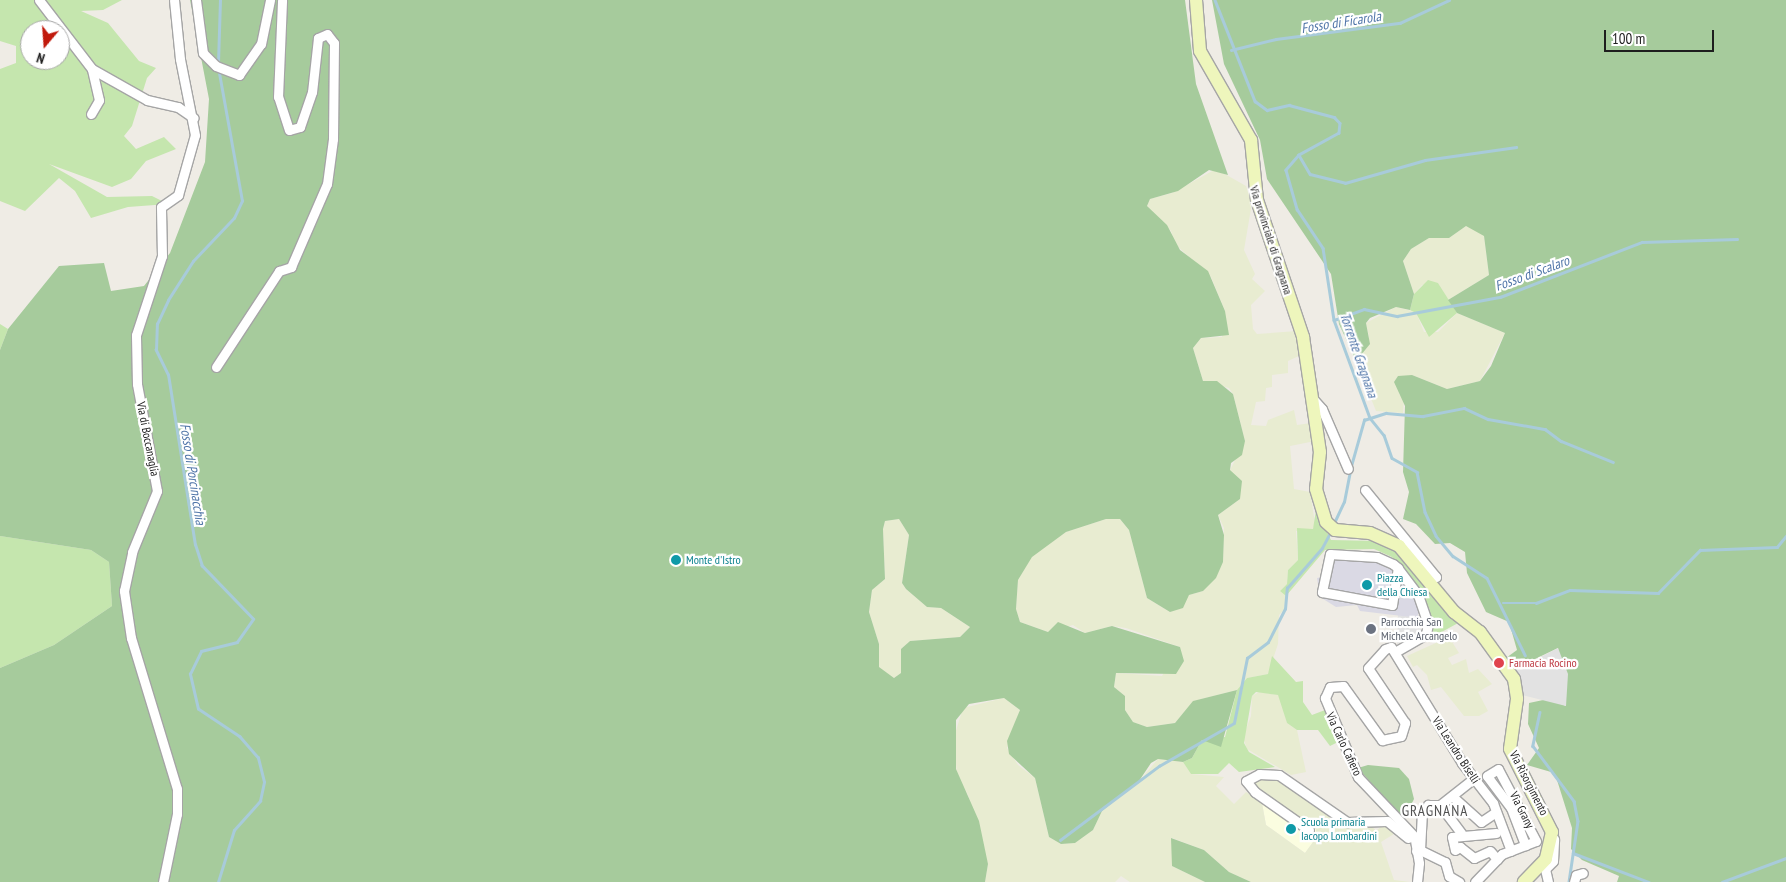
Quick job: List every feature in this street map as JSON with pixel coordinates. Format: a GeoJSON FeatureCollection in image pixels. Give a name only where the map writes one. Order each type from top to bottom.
{"type":"FeatureCollection","features":[{"type":"Feature","properties":{"kind":"main road","name":"Via provinciale di Gragnana"},"geometry":{"type":"LineString","coordinates":[[1196,0],[1200,51],[1251,140],[1257,200],[1311,371]]}},
{"type":"Feature","properties":{"kind":"main road","name":"Via Risorgimento"},"geometry":{"type":"LineString","coordinates":[[1311,371],[1320,458],[1316,489],[1332,529],[1382,536],[1413,563],[1454,612],[1480,632],[1514,679],[1517,698],[1510,749],[1552,832]]}},
{"type":"Feature","properties":{"kind":"main road"},"geometry":{"type":"LineString","coordinates":[[1524,882],[1546,859],[1552,832]]}},
{"type":"Feature","properties":{"kind":"street"},"geometry":{"type":"LineString","coordinates":[[39,0],[92,69],[147,100],[178,107],[194,118]]}},
{"type":"Feature","properties":{"kind":"street","name":"Via di Boccanaglia"},"geometry":{"type":"LineString","coordinates":[[162,882],[177,814],[177,789],[131,638],[124,591],[132,552],[157,491],[137,384],[136,335],[162,256],[161,207],[178,195],[192,150],[194,118],[180,59],[174,0]]}},
{"type":"Feature","properties":{"kind":"street"},"geometry":{"type":"LineString","coordinates":[[196,0],[203,53],[216,66],[239,75],[261,44],[270,0]]}},
{"type":"Feature","properties":{"kind":"street"},"geometry":{"type":"LineString","coordinates":[[216,368],[279,272],[291,267],[327,184],[333,139],[334,43],[327,34],[318,38],[312,92],[300,127],[288,130],[278,97],[282,0]]}},
{"type":"Feature","properties":{"kind":"street"},"geometry":{"type":"LineString","coordinates":[[92,69],[99,100],[92,114]]}},
{"type":"Feature","properties":{"kind":"street","name":"Via Risorgimento"},"geometry":{"type":"LineString","coordinates":[[1314,400],[1322,410],[1348,469]]}},
{"type":"Feature","properties":{"kind":"street","name":"Via Risorgimento"},"geometry":{"type":"LineString","coordinates":[[1365,490],[1436,577],[1418,562],[1413,563]]}},
{"type":"Feature","properties":{"kind":"street"},"geometry":{"type":"LineString","coordinates":[[1395,652],[1426,634],[1428,624],[1418,595],[1398,568],[1377,557],[1330,554],[1322,594],[1392,605],[1398,568]]}},
{"type":"Feature","properties":{"kind":"street","name":"Via Carlo Cafiero"},"geometry":{"type":"LineString","coordinates":[[1395,652],[1391,647],[1385,649],[1368,664],[1405,724],[1393,741],[1379,737],[1343,686],[1330,687],[1325,698],[1358,776],[1414,836],[1417,848]]}},
{"type":"Feature","properties":{"kind":"street","name":"Via Leandro Biselli"},"geometry":{"type":"LineString","coordinates":[[1395,652],[1473,779],[1496,812],[1511,851]]}},
{"type":"Feature","properties":{"kind":"street","name":"Via Grany"},"geometry":{"type":"LineString","coordinates":[[1475,882],[1498,859],[1511,851],[1536,841],[1520,803],[1498,769],[1487,776],[1511,808],[1526,844]]}},
{"type":"Feature","properties":{"kind":"street"},"geometry":{"type":"LineString","coordinates":[[1309,830],[1255,792],[1246,781],[1259,774],[1279,775],[1342,819],[1354,824],[1387,821],[1417,848],[1445,862],[1449,876],[1459,882]]}},
{"type":"Feature","properties":{"kind":"street"},"geometry":{"type":"LineString","coordinates":[[1417,882],[1417,848],[1422,815],[1428,805],[1440,805],[1473,779]]}},
{"type":"Feature","properties":{"kind":"street"},"geometry":{"type":"LineString","coordinates":[[1452,796],[1481,822],[1496,812]]}},
{"type":"Feature","properties":{"kind":"street"},"geometry":{"type":"LineString","coordinates":[[1440,805],[1461,834]]}},
{"type":"Feature","properties":{"kind":"street"},"geometry":{"type":"LineString","coordinates":[[1548,882],[1545,869],[1552,861],[1552,832]]}},
{"type":"Feature","properties":{"kind":"street"},"geometry":{"type":"LineString","coordinates":[[1492,833],[1490,851],[1471,861],[1460,847],[1455,850],[1452,837],[1461,834],[1492,833]]}},
{"type":"Feature","properties":{"kind":"street"},"geometry":{"type":"LineString","coordinates":[[1490,851],[1498,859]]}},
{"type":"Feature","properties":{"kind":"street"},"geometry":{"type":"LineString","coordinates":[[1574,882],[1576,875],[1583,873]]}},
{"type":"Feature","properties":{"kind":"shaded area"},"geometry":{"type":"Polygon","coordinates":[[[1216,169],[1246,186],[1252,203],[1244,250],[1255,274],[1252,279],[1265,291],[1251,305],[1253,329],[1257,334],[1297,331],[1303,354],[1288,361],[1288,373],[1272,375],[1272,387],[1266,388],[1265,401],[1256,402],[1251,425],[1266,426],[1268,420],[1294,410],[1297,425],[1311,423],[1315,441],[1290,446],[1294,489],[1310,492],[1315,523],[1313,529],[1296,531],[1298,560],[1288,570],[1287,584],[1280,591],[1286,596],[1284,610],[1279,615],[1278,644],[1268,674],[1247,678],[1237,690],[1194,701],[1175,723],[1147,727],[1133,722],[1125,710],[1125,696],[1114,687],[1116,673],[1162,676],[1180,647],[1126,628],[1112,626],[1085,633],[1073,625],[1048,632],[1020,622],[1016,609],[1018,580],[1032,556],[1066,532],[1106,519],[1120,519],[1129,530],[1147,598],[1170,612],[1189,595],[1203,591],[1223,562],[1224,528],[1218,515],[1240,499],[1230,470],[1245,441],[1233,394],[1229,388],[1203,381],[1193,348],[1201,338],[1222,337],[1225,311],[1211,277],[1175,244],[1171,231],[1147,206],[1150,199],[1172,193],[1216,169]]]}},
{"type":"Feature","properties":{"kind":"shaded area"},"geometry":{"type":"Polygon","coordinates":[[[1466,226],[1480,230],[1484,236],[1489,275],[1448,300],[1438,283],[1422,285],[1414,294],[1403,261],[1411,249],[1429,238],[1449,238],[1466,226]]]}},
{"type":"Feature","properties":{"kind":"shaded area"},"geometry":{"type":"Polygon","coordinates":[[[1396,307],[1416,312],[1424,332],[1438,332],[1457,313],[1505,333],[1480,381],[1447,389],[1412,375],[1399,394],[1404,399],[1403,413],[1376,411],[1356,361],[1369,337],[1366,323],[1396,307]]]}},
{"type":"Feature","properties":{"kind":"shaded area"},"geometry":{"type":"Polygon","coordinates":[[[899,519],[909,535],[902,583],[906,589],[927,607],[941,608],[970,627],[960,637],[910,641],[901,649],[901,673],[894,678],[878,667],[879,644],[869,612],[872,590],[885,579],[883,529],[885,521],[899,519]]]}},
{"type":"Feature","properties":{"kind":"shaded area","name":"Piazza della Chiesa"},"geometry":{"type":"Polygon","coordinates":[[[1328,551],[1371,552],[1385,558],[1420,592],[1430,610],[1418,614],[1419,618],[1360,611],[1357,605],[1336,607],[1320,597],[1317,578],[1322,577],[1328,551]]]}},
{"type":"Feature","properties":{"kind":"shaded area"},"geometry":{"type":"Polygon","coordinates":[[[1398,615],[1419,618],[1422,632],[1397,644],[1398,615]]]}},
{"type":"Feature","properties":{"kind":"shaded area"},"geometry":{"type":"Polygon","coordinates":[[[1449,637],[1459,653],[1448,658],[1452,665],[1466,659],[1469,673],[1478,669],[1492,684],[1478,692],[1488,711],[1479,716],[1464,716],[1441,687],[1431,690],[1427,675],[1417,665],[1413,667],[1407,656],[1449,637]]]}},
{"type":"Feature","properties":{"kind":"shaded area"},"geometry":{"type":"Polygon","coordinates":[[[1558,648],[1568,674],[1566,706],[1522,695],[1513,671],[1558,648]]]}},
{"type":"Feature","properties":{"kind":"shaded area"},"geometry":{"type":"Polygon","coordinates":[[[1259,692],[1278,695],[1281,700],[1287,723],[1297,730],[1306,772],[1291,775],[1247,749],[1243,737],[1251,716],[1252,696],[1259,692]]]}},
{"type":"Feature","properties":{"kind":"shaded area"},"geometry":{"type":"Polygon","coordinates":[[[1004,698],[1020,710],[1007,748],[1018,765],[1035,778],[1049,837],[1061,844],[1075,843],[1093,830],[1102,811],[1139,781],[1158,759],[1183,762],[1191,774],[1224,777],[1216,786],[1234,804],[1246,792],[1255,798],[1262,803],[1266,825],[1305,853],[1316,838],[1316,829],[1260,792],[1253,784],[1256,778],[1274,775],[1353,829],[1370,824],[1376,831],[1384,824],[1397,832],[1381,842],[1394,880],[1410,882],[1251,882],[1229,872],[1204,850],[1172,838],[1172,866],[1205,882],[1130,882],[1121,876],[1115,882],[985,882],[988,864],[968,795],[957,777],[954,737],[963,708],[1004,698]]]}},
{"type":"Feature","properties":{"kind":"shaded area"},"geometry":{"type":"Polygon","coordinates":[[[1260,792],[1316,829],[1316,838],[1305,853],[1266,825],[1262,803],[1255,798],[1260,792]]]}},
{"type":"Feature","properties":{"kind":"green space"},"geometry":{"type":"Polygon","coordinates":[[[0,0],[122,0],[103,10],[81,11],[108,23],[139,61],[156,68],[147,78],[132,126],[124,136],[136,149],[164,137],[176,149],[146,161],[131,179],[112,187],[49,164],[107,197],[152,196],[168,204],[128,207],[91,218],[75,191],[59,178],[25,211],[0,201],[0,69],[16,63],[16,46],[0,41],[0,0]]]}},
{"type":"Feature","properties":{"kind":"green space"},"geometry":{"type":"Polygon","coordinates":[[[190,0],[1185,0],[1196,84],[1228,175],[1209,170],[1178,191],[1150,199],[1147,206],[1167,225],[1180,250],[1208,271],[1225,311],[1229,335],[1201,338],[1193,348],[1203,381],[1217,381],[1233,394],[1245,441],[1242,455],[1231,463],[1230,470],[1242,481],[1240,499],[1218,515],[1224,535],[1223,562],[1216,578],[1203,591],[1189,595],[1183,608],[1170,612],[1147,598],[1129,530],[1120,519],[1106,519],[1066,532],[1032,557],[1018,580],[1016,609],[1020,622],[1048,632],[1058,622],[1085,633],[1112,626],[1180,647],[1184,661],[1176,674],[1116,673],[1114,687],[1125,696],[1125,710],[1133,722],[1147,727],[1175,723],[1193,701],[1237,690],[1221,747],[1202,740],[1192,758],[1183,762],[1158,759],[1151,763],[1139,781],[1102,811],[1093,830],[1075,843],[1061,844],[1049,837],[1035,778],[1009,754],[1007,741],[1020,710],[1004,698],[969,704],[956,720],[956,769],[979,821],[988,864],[985,882],[0,882],[0,668],[54,645],[112,606],[109,562],[91,550],[0,536],[0,350],[8,329],[59,266],[104,263],[111,291],[144,286],[170,253],[205,162],[209,99],[190,0]],[[899,519],[885,521],[883,529],[885,579],[872,590],[869,612],[879,644],[879,667],[894,678],[901,673],[901,649],[910,641],[960,637],[970,627],[941,608],[927,607],[906,589],[902,583],[909,535],[899,519]]]}},
{"type":"Feature","properties":{"kind":"green space"},"geometry":{"type":"Polygon","coordinates":[[[1212,0],[1786,0],[1786,882],[1617,882],[1619,876],[1582,860],[1571,849],[1572,828],[1557,780],[1551,772],[1527,765],[1539,748],[1528,724],[1529,703],[1548,699],[1566,706],[1558,648],[1514,669],[1506,658],[1517,650],[1509,622],[1486,612],[1467,573],[1465,552],[1450,543],[1435,544],[1416,524],[1403,519],[1409,492],[1403,472],[1405,406],[1394,382],[1398,376],[1412,375],[1447,389],[1480,381],[1491,366],[1505,333],[1457,313],[1448,300],[1489,275],[1484,236],[1466,226],[1449,238],[1429,238],[1411,249],[1403,261],[1414,294],[1410,310],[1396,307],[1370,318],[1366,323],[1370,344],[1356,361],[1339,324],[1331,274],[1267,179],[1260,140],[1224,64],[1212,0]]]}},
{"type":"Feature","properties":{"kind":"green space"},"geometry":{"type":"Polygon","coordinates":[[[1428,280],[1438,283],[1457,313],[1429,337],[1416,313],[1410,310],[1414,294],[1428,280]]]}},
{"type":"Feature","properties":{"kind":"green space"},"geometry":{"type":"Polygon","coordinates":[[[0,324],[8,329],[0,350],[0,324]]]}},
{"type":"Feature","properties":{"kind":"green space"},"geometry":{"type":"Polygon","coordinates":[[[1316,510],[1331,540],[1378,541],[1396,551],[1442,608],[1460,622],[1425,641],[1434,625],[1426,602],[1392,557],[1374,549],[1325,550],[1286,596],[1280,591],[1287,584],[1288,570],[1298,560],[1297,528],[1313,529],[1316,510]]]}},
{"type":"Feature","properties":{"kind":"green space"},"geometry":{"type":"Polygon","coordinates":[[[0,536],[91,550],[109,562],[112,606],[54,645],[0,668],[0,536]]]}},
{"type":"Feature","properties":{"kind":"green space"},"geometry":{"type":"Polygon","coordinates":[[[1272,656],[1296,682],[1303,681],[1303,702],[1312,715],[1325,710],[1338,742],[1330,746],[1318,730],[1297,730],[1287,723],[1278,695],[1256,692],[1252,696],[1244,743],[1249,752],[1275,767],[1239,772],[1229,763],[1218,774],[1191,774],[1183,762],[1192,758],[1202,740],[1225,737],[1237,690],[1247,678],[1268,674],[1272,656]]]}},
{"type":"Feature","properties":{"kind":"green space"},"geometry":{"type":"Polygon","coordinates":[[[1368,765],[1399,768],[1409,779],[1414,799],[1408,811],[1399,815],[1358,768],[1368,765]]]}},
{"type":"Feature","properties":{"kind":"green space"},"geometry":{"type":"Polygon","coordinates":[[[1171,838],[1204,850],[1229,872],[1251,882],[1205,882],[1172,866],[1171,838]]]}},
{"type":"Feature","properties":{"kind":"waterway","name":"Fosso di Porcinacchia"},"geometry":{"type":"LineString","coordinates":[[218,63],[220,0]]}},
{"type":"Feature","properties":{"kind":"waterway","name":"Torrente Gragnana"},"geometry":{"type":"LineString","coordinates":[[1215,0],[1255,101],[1267,110],[1289,105],[1334,117],[1340,123],[1339,133],[1299,155],[1286,170],[1297,209],[1323,248],[1334,320],[1370,418],[1384,435],[1392,458],[1417,472],[1425,512],[1436,536],[1453,556],[1487,578],[1525,655]]}},
{"type":"Feature","properties":{"kind":"waterway","name":"Fosso di Ficarola"},"geometry":{"type":"LineString","coordinates":[[1231,50],[1276,39],[1400,23],[1449,0]]}},
{"type":"Feature","properties":{"kind":"waterway","name":"Fosso di Porcinacchia"},"geometry":{"type":"LineString","coordinates":[[218,68],[242,201],[234,218],[193,261],[168,300],[157,324],[156,350],[168,375],[195,545],[202,566],[253,619],[237,642],[201,651],[190,674],[198,709],[240,737],[258,758],[264,782],[260,801],[234,830],[218,882]]}},
{"type":"Feature","properties":{"kind":"waterway"},"geometry":{"type":"LineString","coordinates":[[1299,155],[1310,174],[1345,183],[1425,160],[1516,147]]}},
{"type":"Feature","properties":{"kind":"waterway","name":"Fosso di Scalaro"},"geometry":{"type":"LineString","coordinates":[[1334,320],[1364,309],[1397,316],[1500,297],[1642,242],[1737,239]]}},
{"type":"Feature","properties":{"kind":"waterway"},"geometry":{"type":"LineString","coordinates":[[1351,466],[1364,420],[1386,413],[1423,416],[1464,408],[1488,419],[1545,429],[1561,441],[1613,462]]}},
{"type":"Feature","properties":{"kind":"waterway"},"geometry":{"type":"LineString","coordinates":[[1334,523],[1344,502],[1350,472]]}},
{"type":"Feature","properties":{"kind":"waterway"},"geometry":{"type":"LineString","coordinates":[[1060,840],[1159,766],[1234,723],[1247,658],[1268,642],[1285,609],[1287,588],[1322,548],[1331,531]]}},
{"type":"Feature","properties":{"kind":"waterway"},"geometry":{"type":"LineString","coordinates":[[1503,603],[1536,603],[1570,590],[1658,593],[1700,550],[1777,547],[1786,536]]}},
{"type":"Feature","properties":{"kind":"waterway","name":"Torrente Gragnana"},"geometry":{"type":"LineString","coordinates":[[1540,712],[1533,746],[1574,801],[1578,821],[1569,882]]}},
{"type":"Feature","properties":{"kind":"waterway"},"geometry":{"type":"LineString","coordinates":[[1573,853],[1649,882]]}},
{"type":"Feature","properties":{"kind":"waterway"},"geometry":{"type":"LineString","coordinates":[[1722,882],[1786,858]]}},
{"type":"Feature","properties":{"kind":"place","name":"Monte d'Istro"},"geometry":{"type":"Point","coordinates":[676,560]}},
{"type":"Feature","properties":{"kind":"place","name":"Piazza della Chiesa"},"geometry":{"type":"Point","coordinates":[1367,585]}},
{"type":"Feature","properties":{"kind":"place","name":"Parrocchia San Michele Arcangelo"},"geometry":{"type":"Point","coordinates":[1371,629]}},
{"type":"Feature","properties":{"kind":"place","name":"Farmacia Rocino"},"geometry":{"type":"Point","coordinates":[1499,663]}},
{"type":"Feature","properties":{"kind":"place","name":"Scuola primaria Iacopo Lombardini"},"geometry":{"type":"Point","coordinates":[1291,829]}},
{"type":"Feature","properties":{"kind":"district","name":"GRAGNANA"},"geometry":{"type":"Point","coordinates":[1435,811]}}]}
